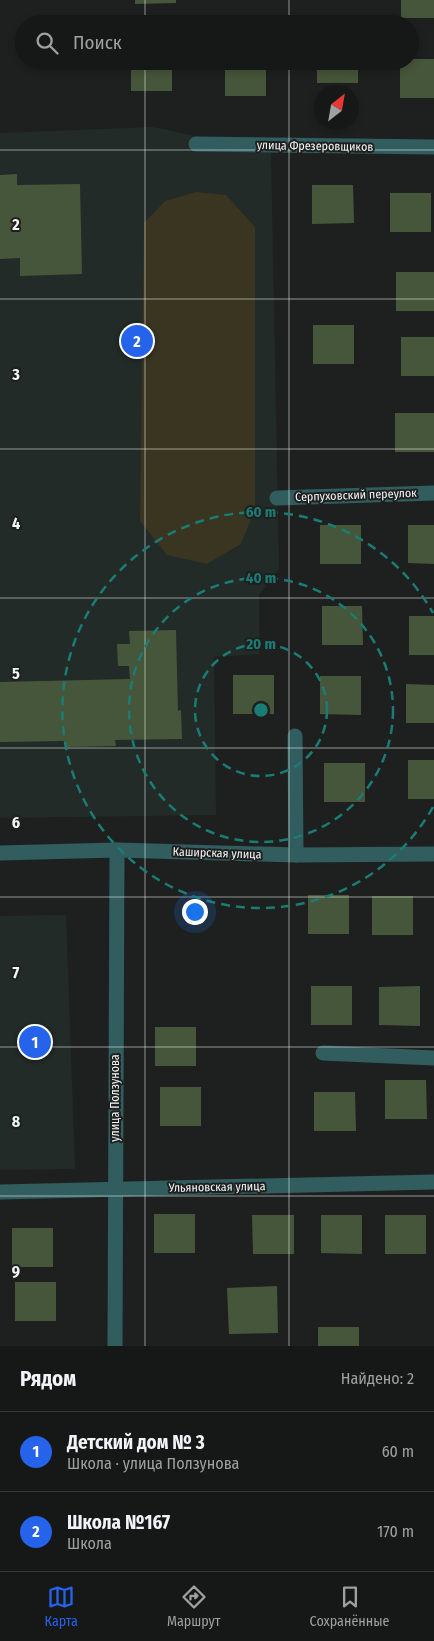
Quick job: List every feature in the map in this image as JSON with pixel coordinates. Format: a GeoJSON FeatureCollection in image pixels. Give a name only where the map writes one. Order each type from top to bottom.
{"type":"FeatureCollection","features":[{"type":"Feature","properties":{"kind":"street","name":"улица Фрезеровщиков"},"geometry":{"type":"LineString","coordinates":[[196,144],[434,147]]}},
{"type":"Feature","properties":{"kind":"street","name":"Серпуховский переулок"},"geometry":{"type":"LineString","coordinates":[[277,498],[434,493]]}},
{"type":"Feature","properties":{"kind":"street"},"geometry":{"type":"LineString","coordinates":[[295,736],[296,856]]}},
{"type":"Feature","properties":{"kind":"street","name":"Каширская улица"},"geometry":{"type":"LineString","coordinates":[[0,853],[117,850],[296,856],[434,854]]}},
{"type":"Feature","properties":{"kind":"street","name":"улица Ползунова"},"geometry":{"type":"LineString","coordinates":[[114,1346],[117,850]]}},
{"type":"Feature","properties":{"kind":"street"},"geometry":{"type":"LineString","coordinates":[[323,1053],[434,1058]]}},
{"type":"Feature","properties":{"kind":"street","name":"Ульяновская улица"},"geometry":{"type":"LineString","coordinates":[[0,1192],[434,1182]]}},
{"type":"Feature","properties":{"kind":"shaded area"},"geometry":{"type":"Polygon","coordinates":[[[153,127],[271,152],[279,569],[259,595],[259,654],[214,657],[216,815],[0,818],[0,133],[153,127]]]}},
{"type":"Feature","properties":{"kind":"shaded area"},"geometry":{"type":"Polygon","coordinates":[[[196,192],[226,195],[255,227],[255,509],[241,544],[207,564],[167,555],[140,521],[144,223],[165,201],[196,192]]]}},
{"type":"Feature","properties":{"kind":"shaded area"},"geometry":{"type":"Polygon","coordinates":[[[66,915],[75,1169],[0,1170],[0,916],[66,915]]]}},
{"type":"Feature","properties":{"kind":"building"},"geometry":{"type":"Polygon","coordinates":[[[135,0],[176,0],[176,3],[135,4],[135,0]]]}},
{"type":"Feature","properties":{"kind":"building"},"geometry":{"type":"Polygon","coordinates":[[[401,0],[434,0],[434,18],[419,18],[419,15],[401,15],[401,0]]]}},
{"type":"Feature","properties":{"kind":"building"},"geometry":{"type":"Polygon","coordinates":[[[419,59],[434,59],[434,98],[400,98],[400,70],[419,70],[419,59]]]}},
{"type":"Feature","properties":{"kind":"building"},"geometry":{"type":"Polygon","coordinates":[[[131,70],[172,70],[172,91],[131,91],[131,70]]]}},
{"type":"Feature","properties":{"kind":"building"},"geometry":{"type":"Polygon","coordinates":[[[225,70],[266,70],[266,96],[225,96],[225,70]]]}},
{"type":"Feature","properties":{"kind":"building"},"geometry":{"type":"Polygon","coordinates":[[[317,70],[358,70],[358,83],[317,83],[317,70]]]}},
{"type":"Feature","properties":{"kind":"building"},"geometry":{"type":"Polygon","coordinates":[[[17,174],[17,185],[80,184],[82,274],[20,276],[20,258],[0,259],[0,175],[17,174]]]}},
{"type":"Feature","properties":{"kind":"building"},"geometry":{"type":"Polygon","coordinates":[[[312,185],[353,185],[354,223],[312,224],[312,185]]]}},
{"type":"Feature","properties":{"kind":"building"},"geometry":{"type":"Polygon","coordinates":[[[390,193],[431,193],[431,232],[390,232],[390,193]]]}},
{"type":"Feature","properties":{"kind":"building"},"geometry":{"type":"Polygon","coordinates":[[[396,272],[434,272],[434,311],[396,311],[396,272]]]}},
{"type":"Feature","properties":{"kind":"building"},"geometry":{"type":"Polygon","coordinates":[[[313,325],[354,325],[354,364],[313,364],[313,325]]]}},
{"type":"Feature","properties":{"kind":"building"},"geometry":{"type":"Polygon","coordinates":[[[401,337],[434,337],[434,376],[401,376],[401,337]]]}},
{"type":"Feature","properties":{"kind":"building"},"geometry":{"type":"Polygon","coordinates":[[[395,413],[434,413],[434,452],[395,452],[395,413]]]}},
{"type":"Feature","properties":{"kind":"building"},"geometry":{"type":"Polygon","coordinates":[[[320,525],[361,525],[361,564],[320,564],[320,525]]]}},
{"type":"Feature","properties":{"kind":"building"},"geometry":{"type":"Polygon","coordinates":[[[408,525],[434,525],[434,564],[408,563],[408,525]]]}},
{"type":"Feature","properties":{"kind":"building"},"geometry":{"type":"Polygon","coordinates":[[[322,606],[362,606],[363,645],[322,645],[322,606]]]}},
{"type":"Feature","properties":{"kind":"building"},"geometry":{"type":"Polygon","coordinates":[[[409,616],[434,616],[434,655],[409,655],[409,616]]]}},
{"type":"Feature","properties":{"kind":"building"},"geometry":{"type":"Polygon","coordinates":[[[176,630],[178,711],[181,710],[182,739],[115,740],[116,746],[66,747],[66,741],[0,742],[0,682],[130,679],[129,666],[118,666],[117,644],[130,644],[129,631],[176,630]]]}},
{"type":"Feature","properties":{"kind":"building"},"geometry":{"type":"Polygon","coordinates":[[[233,675],[274,675],[274,714],[233,714],[233,675]]]}},
{"type":"Feature","properties":{"kind":"building"},"geometry":{"type":"Polygon","coordinates":[[[320,676],[361,676],[361,715],[320,714],[320,676]]]}},
{"type":"Feature","properties":{"kind":"building"},"geometry":{"type":"Polygon","coordinates":[[[406,684],[434,685],[434,723],[406,723],[406,684]]]}},
{"type":"Feature","properties":{"kind":"building"},"geometry":{"type":"Polygon","coordinates":[[[408,760],[434,760],[434,799],[408,799],[408,760]]]}},
{"type":"Feature","properties":{"kind":"building"},"geometry":{"type":"Polygon","coordinates":[[[324,763],[365,763],[365,802],[324,802],[324,763]]]}},
{"type":"Feature","properties":{"kind":"building"},"geometry":{"type":"Polygon","coordinates":[[[308,895],[349,895],[349,934],[308,934],[308,895]]]}},
{"type":"Feature","properties":{"kind":"building"},"geometry":{"type":"Polygon","coordinates":[[[372,896],[413,896],[413,935],[372,935],[372,896]]]}},
{"type":"Feature","properties":{"kind":"building"},"geometry":{"type":"Polygon","coordinates":[[[311,986],[352,986],[352,1025],[311,1025],[311,986]]]}},
{"type":"Feature","properties":{"kind":"building"},"geometry":{"type":"Polygon","coordinates":[[[420,986],[420,1026],[379,1025],[379,987],[420,986]]]}},
{"type":"Feature","properties":{"kind":"building"},"geometry":{"type":"Polygon","coordinates":[[[155,1027],[196,1027],[196,1066],[155,1066],[155,1027]]]}},
{"type":"Feature","properties":{"kind":"building"},"geometry":{"type":"Polygon","coordinates":[[[385,1080],[426,1080],[427,1119],[385,1119],[385,1080]]]}},
{"type":"Feature","properties":{"kind":"building"},"geometry":{"type":"Polygon","coordinates":[[[160,1087],[201,1087],[201,1126],[160,1126],[160,1087]]]}},
{"type":"Feature","properties":{"kind":"building"},"geometry":{"type":"Polygon","coordinates":[[[314,1092],[355,1092],[356,1131],[314,1131],[314,1092]]]}},
{"type":"Feature","properties":{"kind":"building"},"geometry":{"type":"Polygon","coordinates":[[[154,1214],[195,1214],[195,1253],[154,1253],[154,1214]]]}},
{"type":"Feature","properties":{"kind":"building"},"geometry":{"type":"Polygon","coordinates":[[[252,1215],[294,1215],[294,1254],[253,1254],[252,1215]]]}},
{"type":"Feature","properties":{"kind":"building"},"geometry":{"type":"Polygon","coordinates":[[[321,1215],[362,1215],[362,1254],[321,1253],[321,1215]]]}},
{"type":"Feature","properties":{"kind":"building"},"geometry":{"type":"Polygon","coordinates":[[[385,1215],[426,1215],[426,1254],[385,1254],[385,1215]]]}},
{"type":"Feature","properties":{"kind":"building"},"geometry":{"type":"Polygon","coordinates":[[[12,1228],[53,1228],[53,1267],[12,1267],[12,1228]]]}},
{"type":"Feature","properties":{"kind":"building"},"geometry":{"type":"Polygon","coordinates":[[[15,1282],[56,1282],[56,1321],[15,1321],[15,1282]]]}},
{"type":"Feature","properties":{"kind":"building"},"geometry":{"type":"Polygon","coordinates":[[[277,1286],[278,1333],[229,1334],[227,1288],[277,1286]]]}},
{"type":"Feature","properties":{"kind":"building"},"geometry":{"type":"Polygon","coordinates":[[[318,1327],[359,1327],[359,1346],[318,1346],[318,1327]]]}},
{"type":"Feature","properties":{"kind":"place","name":"Школа №167"},"geometry":{"type":"Point","coordinates":[137,341]}},
{"type":"Feature","properties":{"kind":"place","name":"Детский дом № 3"},"geometry":{"type":"Point","coordinates":[35,1042]}}]}
